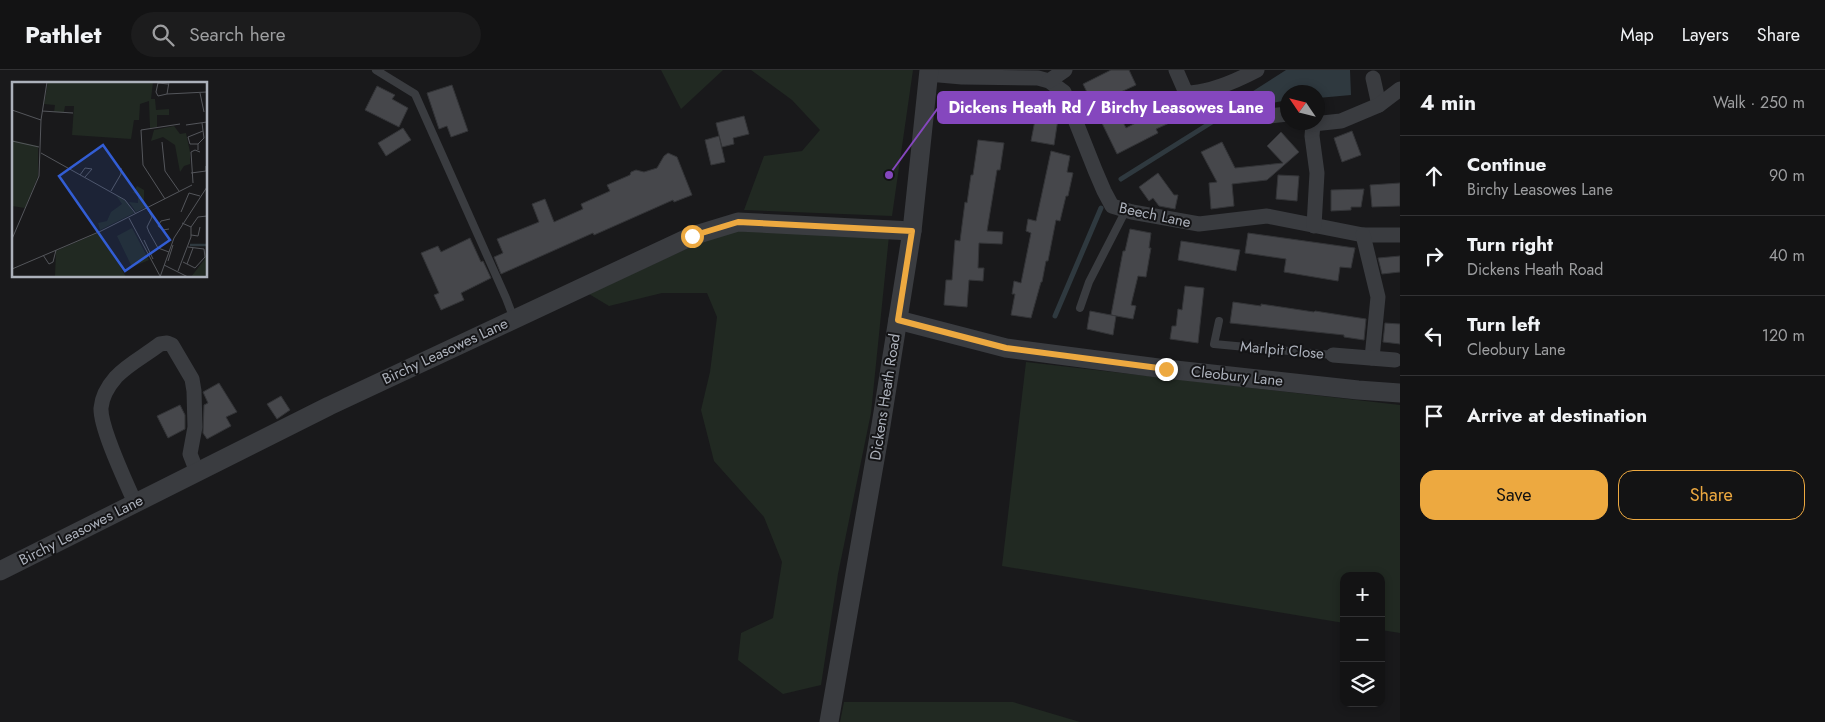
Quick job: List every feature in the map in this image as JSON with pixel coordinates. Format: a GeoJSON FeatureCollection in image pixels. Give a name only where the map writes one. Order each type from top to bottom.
{"type":"FeatureCollection","features":[{"type":"Feature","properties":{"kind":"street"},"geometry":{"type":"LineString","coordinates":[[929,72],[962,77],[1038,78],[1049,81],[1065,70]]}},
{"type":"Feature","properties":{"kind":"street"},"geometry":{"type":"LineString","coordinates":[[1176,70],[1186,93],[1198,93],[1257,70]]}},
{"type":"Feature","properties":{"kind":"street","name":"Dickens Heath Road"},"geometry":{"type":"LineString","coordinates":[[829,722],[882,425],[912,231],[929,72]]}},
{"type":"Feature","properties":{"kind":"street"},"geometry":{"type":"LineString","coordinates":[[1373,78],[1379,105]]}},
{"type":"Feature","properties":{"kind":"street","name":"Beech Lane"},"geometry":{"type":"LineString","coordinates":[[1049,81],[1064,92],[1104,191],[1119,208],[1183,223],[1199,224],[1267,216],[1363,235],[1400,235]]}},
{"type":"Feature","properties":{"kind":"street"},"geometry":{"type":"LineString","coordinates":[[1325,122],[1341,121],[1379,105],[1400,89]]}},
{"type":"Feature","properties":{"kind":"street"},"geometry":{"type":"LineString","coordinates":[[1269,116],[1280,115]]}},
{"type":"Feature","properties":{"kind":"street"},"geometry":{"type":"LineString","coordinates":[[1312,130],[1317,173],[1314,226]]}},
{"type":"Feature","properties":{"kind":"street","name":"Birchy Leasowes Lane"},"geometry":{"type":"LineString","coordinates":[[0,570],[329,406],[692,236],[738,222],[912,231]]}},
{"type":"Feature","properties":{"kind":"street"},"geometry":{"type":"LineString","coordinates":[[1363,235],[1378,296],[1372,358]]}},
{"type":"Feature","properties":{"kind":"street","name":"Cleobury Lane"},"geometry":{"type":"LineString","coordinates":[[898,320],[1006,348],[1195,372],[1400,393]]}},
{"type":"Feature","properties":{"kind":"street"},"geometry":{"type":"LineString","coordinates":[[135,503],[105,428],[101,409],[103,398],[109,386],[118,375],[160,344],[167,343],[172,345],[192,380],[194,391],[194,427],[190,454],[197,472]]}},
{"type":"Feature","properties":{"kind":"street","name":"Marlpit Close"},"geometry":{"type":"LineString","coordinates":[[1333,355],[1398,360]]}},
{"type":"Feature","properties":{"kind":"lane"},"geometry":{"type":"LineString","coordinates":[[376,70],[415,94],[514,319]]}},
{"type":"Feature","properties":{"kind":"lane"},"geometry":{"type":"LineString","coordinates":[[1080,308],[1119,208]]}},
{"type":"Feature","properties":{"kind":"lane","name":"Marlpit Close"},"geometry":{"type":"LineString","coordinates":[[1219,322],[1214,344],[1333,355]]}},
{"type":"Feature","properties":{"kind":"shaded area"},"geometry":{"type":"Polygon","coordinates":[[[661,70],[723,70],[681,109],[661,70]]]}},
{"type":"Feature","properties":{"kind":"shaded area"},"geometry":{"type":"Polygon","coordinates":[[[751,70],[913,70],[892,216],[744,210],[764,156],[802,151],[820,130],[792,100],[751,70]]]}},
{"type":"Feature","properties":{"kind":"shaded area"},"geometry":{"type":"Polygon","coordinates":[[[1286,70],[1350,70],[1351,95],[1325,97],[1325,85],[1280,85],[1280,101],[1258,106],[1243,114],[1236,107],[1239,100],[1286,70]]]}},
{"type":"Feature","properties":{"kind":"shaded area"},"geometry":{"type":"Polygon","coordinates":[[[727,230],[889,236],[871,413],[838,574],[821,685],[783,694],[738,660],[741,633],[773,618],[782,562],[764,517],[714,461],[701,410],[710,372],[717,317],[707,293],[662,293],[609,306],[589,294],[727,230]]]}},
{"type":"Feature","properties":{"kind":"shaded area"},"geometry":{"type":"Polygon","coordinates":[[[1026,362],[1400,405],[1400,633],[1385,631],[1385,572],[1340,572],[1340,622],[1002,566],[1026,362]]]}},
{"type":"Feature","properties":{"kind":"shaded area"},"geometry":{"type":"Polygon","coordinates":[[[844,702],[1013,702],[1080,722],[840,722],[844,702]]]}},
{"type":"Feature","properties":{"kind":"building"},"geometry":{"type":"Polygon","coordinates":[[[1111,70],[1129,70],[1136,85],[1110,97],[1126,128],[1157,112],[1154,106],[1177,96],[1182,101],[1192,102],[1196,111],[1156,129],[1158,133],[1117,154],[1083,84],[1111,70]]]}},
{"type":"Feature","properties":{"kind":"building"},"geometry":{"type":"Polygon","coordinates":[[[452,85],[468,131],[451,137],[447,126],[439,129],[427,93],[452,85]]]}},
{"type":"Feature","properties":{"kind":"building"},"geometry":{"type":"Polygon","coordinates":[[[377,86],[395,95],[392,99],[408,108],[399,127],[365,110],[377,86]]]}},
{"type":"Feature","properties":{"kind":"building"},"geometry":{"type":"Polygon","coordinates":[[[1036,115],[1058,119],[1054,145],[1031,141],[1036,115]]]}},
{"type":"Feature","properties":{"kind":"building"},"geometry":{"type":"Polygon","coordinates":[[[744,116],[749,134],[733,138],[734,144],[722,147],[716,123],[744,116]]]}},
{"type":"Feature","properties":{"kind":"building"},"geometry":{"type":"Polygon","coordinates":[[[403,128],[411,140],[386,156],[378,143],[403,128]]]}},
{"type":"Feature","properties":{"kind":"building"},"geometry":{"type":"Polygon","coordinates":[[[1352,131],[1361,155],[1342,162],[1334,138],[1352,131]]]}},
{"type":"Feature","properties":{"kind":"building"},"geometry":{"type":"Polygon","coordinates":[[[1281,132],[1299,152],[1267,180],[1232,184],[1234,206],[1211,209],[1209,183],[1217,182],[1201,152],[1222,142],[1235,168],[1283,163],[1267,146],[1281,132]]]}},
{"type":"Feature","properties":{"kind":"building"},"geometry":{"type":"Polygon","coordinates":[[[719,136],[725,162],[711,165],[705,140],[719,136]]]}},
{"type":"Feature","properties":{"kind":"building"},"geometry":{"type":"Polygon","coordinates":[[[978,140],[1004,143],[1000,170],[997,170],[987,231],[1003,232],[1002,244],[979,243],[978,268],[984,268],[983,281],[969,280],[967,307],[944,305],[946,280],[952,280],[955,240],[960,241],[965,202],[967,203],[971,175],[973,175],[978,140]]]}},
{"type":"Feature","properties":{"kind":"building"},"geometry":{"type":"Polygon","coordinates":[[[1051,151],[1070,156],[1067,172],[1073,173],[1068,196],[1066,196],[1060,221],[1056,220],[1048,261],[1046,261],[1031,318],[1011,315],[1015,294],[1012,294],[1014,281],[1021,283],[1031,233],[1026,231],[1028,219],[1036,221],[1051,151]]]}},
{"type":"Feature","properties":{"kind":"building"},"geometry":{"type":"Polygon","coordinates":[[[668,153],[677,157],[692,195],[674,202],[673,200],[594,235],[593,233],[501,274],[494,257],[503,253],[497,239],[539,222],[532,204],[545,199],[554,222],[583,209],[581,204],[610,191],[607,185],[630,175],[631,172],[636,170],[644,172],[657,168],[668,153]]]}},
{"type":"Feature","properties":{"kind":"building"},"geometry":{"type":"Polygon","coordinates":[[[1158,173],[1174,195],[1178,195],[1175,209],[1159,206],[1153,198],[1149,201],[1139,187],[1158,173]]]}},
{"type":"Feature","properties":{"kind":"building"},"geometry":{"type":"Polygon","coordinates":[[[1278,175],[1299,176],[1297,201],[1276,199],[1278,175]]]}},
{"type":"Feature","properties":{"kind":"building"},"geometry":{"type":"Polygon","coordinates":[[[1400,183],[1400,206],[1372,207],[1370,185],[1400,183]]]}},
{"type":"Feature","properties":{"kind":"building"},"geometry":{"type":"Polygon","coordinates":[[[1364,189],[1361,207],[1351,207],[1351,210],[1331,211],[1331,190],[1364,189]]]}},
{"type":"Feature","properties":{"kind":"building"},"geometry":{"type":"Polygon","coordinates":[[[1130,229],[1151,233],[1149,248],[1151,248],[1146,277],[1138,276],[1131,305],[1136,306],[1133,319],[1111,315],[1123,251],[1125,251],[1130,229]]]}},
{"type":"Feature","properties":{"kind":"building"},"geometry":{"type":"Polygon","coordinates":[[[1248,233],[1355,248],[1351,268],[1340,267],[1338,281],[1284,272],[1286,259],[1245,253],[1248,233]]]}},
{"type":"Feature","properties":{"kind":"building"},"geometry":{"type":"Polygon","coordinates":[[[470,238],[491,278],[461,293],[464,300],[441,310],[434,295],[439,293],[421,253],[438,246],[441,252],[470,238]]]}},
{"type":"Feature","properties":{"kind":"building"},"geometry":{"type":"Polygon","coordinates":[[[1181,241],[1240,250],[1236,271],[1178,260],[1181,241]]]}},
{"type":"Feature","properties":{"kind":"building"},"geometry":{"type":"Polygon","coordinates":[[[1400,256],[1400,272],[1382,274],[1378,258],[1400,256]]]}},
{"type":"Feature","properties":{"kind":"building"},"geometry":{"type":"Polygon","coordinates":[[[1185,286],[1204,288],[1198,343],[1170,339],[1172,326],[1176,326],[1178,309],[1182,310],[1185,286]]]}},
{"type":"Feature","properties":{"kind":"building"},"geometry":{"type":"Polygon","coordinates":[[[1233,302],[1261,306],[1261,304],[1366,319],[1364,340],[1344,337],[1344,335],[1230,323],[1233,302]]]}},
{"type":"Feature","properties":{"kind":"building"},"geometry":{"type":"Polygon","coordinates":[[[1090,311],[1116,316],[1113,335],[1087,329],[1090,311]]]}},
{"type":"Feature","properties":{"kind":"building"},"geometry":{"type":"Polygon","coordinates":[[[1385,323],[1400,324],[1400,344],[1383,342],[1385,323]]]}},
{"type":"Feature","properties":{"kind":"building"},"geometry":{"type":"Polygon","coordinates":[[[219,383],[237,412],[226,417],[231,426],[207,439],[203,433],[204,405],[208,403],[203,392],[219,383]]]}},
{"type":"Feature","properties":{"kind":"building"},"geometry":{"type":"Polygon","coordinates":[[[281,396],[290,410],[277,419],[267,404],[281,396]]]}},
{"type":"Feature","properties":{"kind":"building"},"geometry":{"type":"Polygon","coordinates":[[[180,405],[185,415],[185,429],[168,438],[157,416],[180,405]]]}},
{"type":"Feature","properties":{"kind":"waterway"},"geometry":{"type":"LineString","coordinates":[[1121,179],[1236,107]]}},
{"type":"Feature","properties":{"kind":"waterway"},"geometry":{"type":"LineString","coordinates":[[1055,316],[1101,208]]}},
{"type":"Feature","properties":{"kind":"place","name":"Dickens Heath Rd / Birchy Leasowes Lane"},"geometry":{"type":"Point","coordinates":[889,175]}},
{"type":"Feature","properties":{"kind":"route"},"geometry":{"type":"LineString","coordinates":[[692,236],[738,222],[912,231],[898,320],[1006,348],[1166,369]]}}]}
